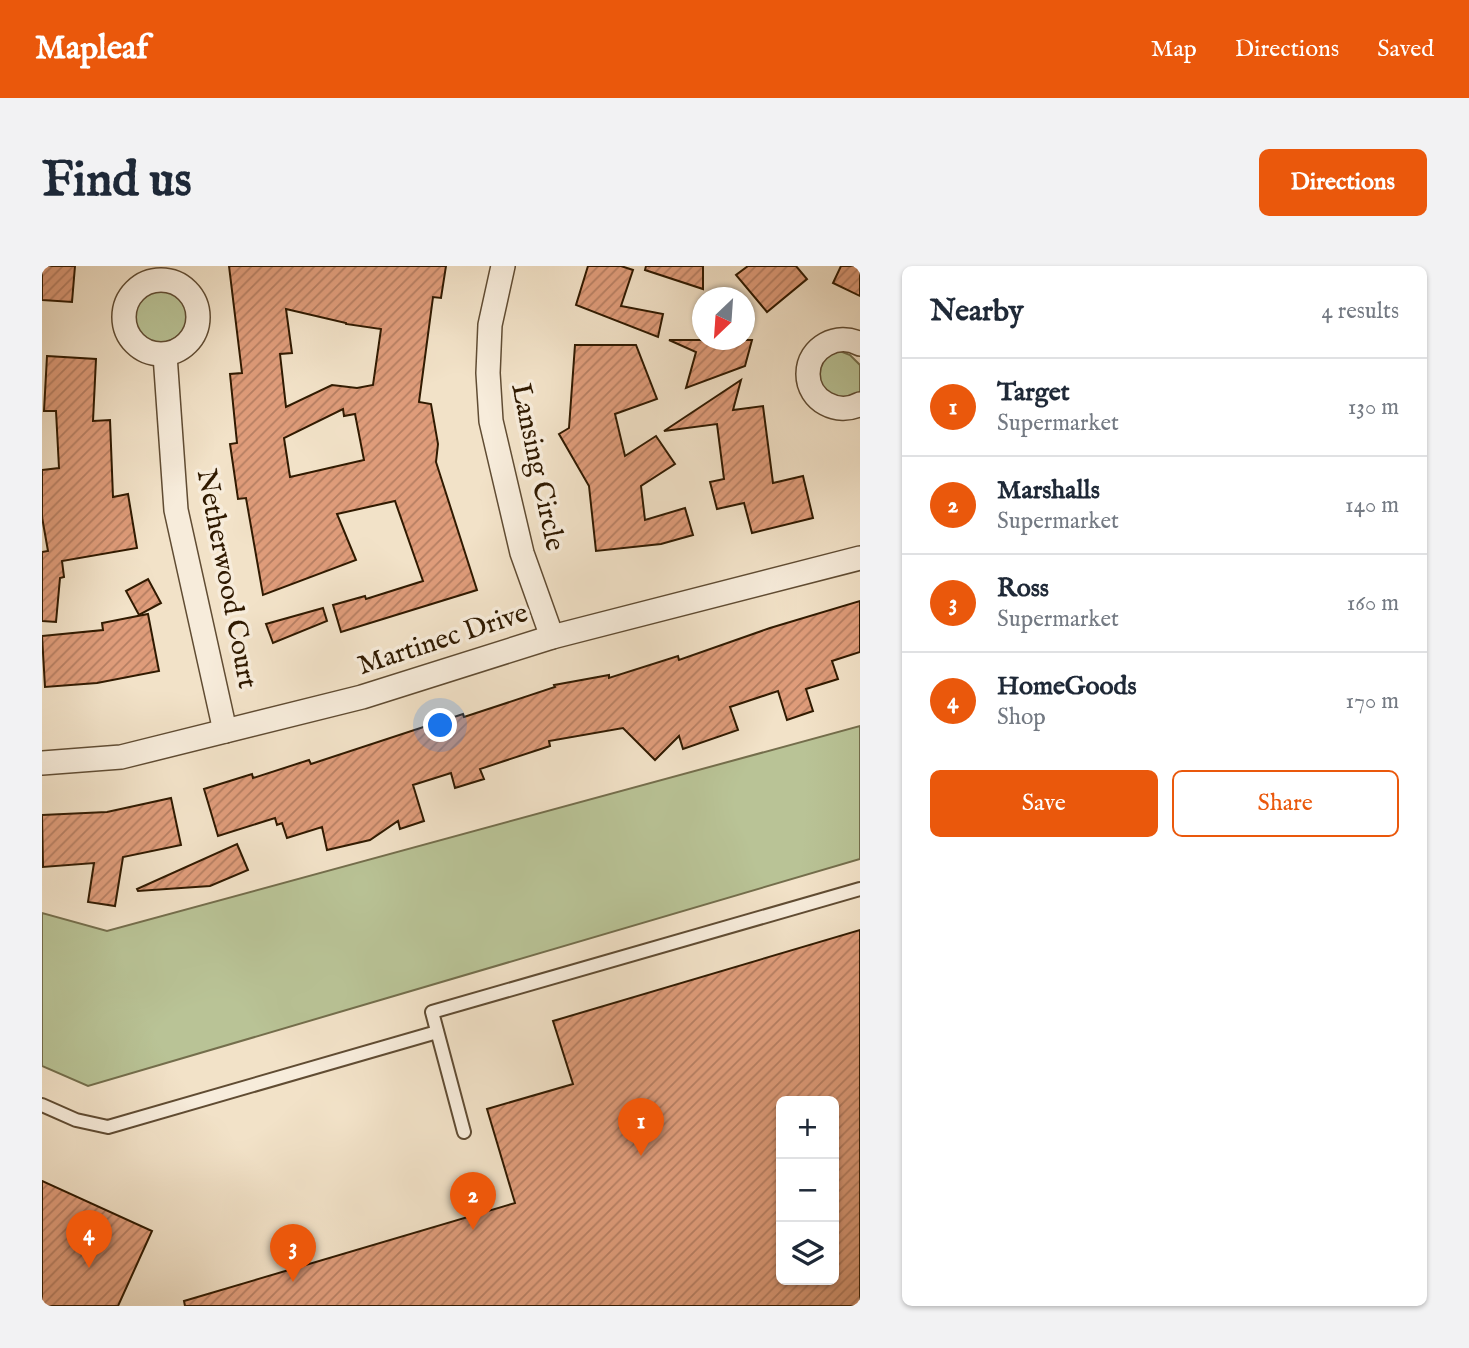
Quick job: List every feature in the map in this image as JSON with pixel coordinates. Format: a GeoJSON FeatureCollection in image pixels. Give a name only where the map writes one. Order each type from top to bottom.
{"type":"FeatureCollection","features":[{"type":"Feature","properties":{"kind":"street","name":"Lansing Circle"},"geometry":{"type":"LineString","coordinates":[[503,266],[490,325],[488,373],[491,421],[522,553],[552,637]]}},
{"type":"Feature","properties":{"kind":"street"},"geometry":{"type":"LineString","coordinates":[[859,410],[830,406],[818,398],[810,387],[808,374],[811,360],[819,349],[830,341],[844,339],[860,344]]}},
{"type":"Feature","properties":{"kind":"street","name":"Netherwood Court"},"geometry":{"type":"LineString","coordinates":[[165,355],[176,510],[225,731]]}},
{"type":"Feature","properties":{"kind":"street","name":"Martinec Drive"},"geometry":{"type":"LineString","coordinates":[[42,763],[121,757],[362,697],[552,637],[860,558]]}},
{"type":"Feature","properties":{"kind":"lane"},"geometry":{"type":"LineString","coordinates":[[464,1132],[432,1012],[860,889]]}},
{"type":"Feature","properties":{"kind":"lane"},"geometry":{"type":"LineString","coordinates":[[42,1105],[76,1120],[108,1127],[437,1032]]}},
{"type":"Feature","properties":{"kind":"green space"},"geometry":{"type":"Polygon","coordinates":[[[152,281],[164,281],[180,290],[187,300],[187,324],[180,334],[164,343],[152,343],[141,338],[132,329],[127,318],[127,306],[132,295],[141,286],[152,281]]]}},
{"type":"Feature","properties":{"kind":"green space"},"geometry":{"type":"Polygon","coordinates":[[[840,351],[850,355],[860,365],[860,399],[845,411],[805,370],[810,361],[840,351]]]}},
{"type":"Feature","properties":{"kind":"green space"},"geometry":{"type":"Polygon","coordinates":[[[860,726],[860,859],[88,1086],[42,1066],[42,913],[107,931],[860,726]]]}},
{"type":"Feature","properties":{"kind":"building"},"geometry":{"type":"Polygon","coordinates":[[[42,266],[75,266],[72,302],[42,300],[42,266]]]}},
{"type":"Feature","properties":{"kind":"building"},"geometry":{"type":"Polygon","coordinates":[[[229,266],[446,266],[441,298],[433,297],[419,402],[431,404],[438,444],[436,462],[477,590],[341,632],[333,605],[365,596],[366,599],[423,581],[395,501],[337,514],[356,560],[263,595],[246,498],[238,499],[230,444],[237,443],[230,374],[242,373],[229,266]],[[286,309],[292,353],[280,354],[286,407],[332,385],[357,388],[373,385],[381,329],[346,324],[286,309]],[[343,409],[284,438],[290,477],[364,460],[355,414],[344,416],[343,409]]]}},
{"type":"Feature","properties":{"kind":"building"},"geometry":{"type":"Polygon","coordinates":[[[588,266],[621,266],[633,270],[621,306],[663,314],[658,337],[576,305],[588,266]]]}},
{"type":"Feature","properties":{"kind":"building"},"geometry":{"type":"Polygon","coordinates":[[[646,266],[703,266],[703,287],[697,287],[645,270],[646,266]]]}},
{"type":"Feature","properties":{"kind":"building"},"geometry":{"type":"Polygon","coordinates":[[[748,266],[796,266],[807,279],[767,312],[755,298],[755,287],[746,287],[736,275],[748,266]]]}},
{"type":"Feature","properties":{"kind":"building"},"geometry":{"type":"Polygon","coordinates":[[[841,266],[860,266],[860,296],[833,283],[841,266]]]}},
{"type":"Feature","properties":{"kind":"building"},"geometry":{"type":"Polygon","coordinates":[[[669,340],[692,340],[692,350],[749,350],[745,366],[686,388],[696,352],[669,340]]]}},
{"type":"Feature","properties":{"kind":"building"},"geometry":{"type":"Polygon","coordinates":[[[575,345],[636,345],[657,399],[615,414],[625,456],[656,436],[675,464],[641,486],[645,520],[685,508],[693,535],[661,544],[596,551],[589,486],[559,434],[569,428],[575,345]]]}},
{"type":"Feature","properties":{"kind":"building"},"geometry":{"type":"Polygon","coordinates":[[[47,356],[96,359],[93,421],[110,420],[113,497],[128,494],[137,548],[62,561],[64,577],[60,578],[56,622],[42,621],[42,552],[48,551],[42,517],[42,470],[59,468],[56,411],[44,411],[47,356]]]}},
{"type":"Feature","properties":{"kind":"building"},"geometry":{"type":"Polygon","coordinates":[[[741,380],[733,410],[763,406],[773,483],[803,476],[813,518],[752,533],[744,503],[717,509],[710,482],[724,479],[717,424],[664,431],[741,380]]]}},
{"type":"Feature","properties":{"kind":"building"},"geometry":{"type":"Polygon","coordinates":[[[148,579],[161,603],[139,615],[126,591],[148,579]]]}},
{"type":"Feature","properties":{"kind":"building"},"geometry":{"type":"Polygon","coordinates":[[[860,601],[860,652],[832,661],[838,679],[806,689],[813,711],[787,720],[778,691],[730,707],[738,730],[683,749],[679,736],[655,760],[623,728],[549,741],[550,746],[480,769],[484,779],[455,788],[451,773],[413,785],[424,821],[400,829],[398,821],[370,840],[327,850],[322,827],[287,838],[282,823],[277,825],[275,818],[218,836],[204,789],[252,774],[253,778],[309,760],[311,764],[463,714],[464,717],[555,687],[554,685],[609,675],[609,678],[678,656],[679,660],[770,628],[860,601]]]}},
{"type":"Feature","properties":{"kind":"building"},"geometry":{"type":"Polygon","coordinates":[[[323,608],[327,621],[273,643],[266,624],[323,608]]]}},
{"type":"Feature","properties":{"kind":"building"},"geometry":{"type":"Polygon","coordinates":[[[148,614],[159,671],[97,683],[45,687],[42,636],[103,630],[102,623],[148,614]]]}},
{"type":"Feature","properties":{"kind":"building"},"geometry":{"type":"Polygon","coordinates":[[[171,798],[181,845],[123,857],[115,906],[88,902],[94,863],[43,867],[42,815],[107,812],[171,798]]]}},
{"type":"Feature","properties":{"kind":"building"},"geometry":{"type":"Polygon","coordinates":[[[237,844],[248,870],[210,886],[137,889],[237,844]]]}},
{"type":"Feature","properties":{"kind":"building"},"geometry":{"type":"Polygon","coordinates":[[[860,930],[860,1306],[185,1306],[184,1301],[515,1203],[487,1109],[573,1084],[553,1021],[860,930]]]}},
{"type":"Feature","properties":{"kind":"building"},"geometry":{"type":"Polygon","coordinates":[[[42,1181],[152,1231],[118,1306],[42,1306],[42,1181]]]}},
{"type":"Feature","properties":{"kind":"place","name":"Target"},"geometry":{"type":"Point","coordinates":[641,1156]}},
{"type":"Feature","properties":{"kind":"place","name":"Marshalls"},"geometry":{"type":"Point","coordinates":[473,1230]}},
{"type":"Feature","properties":{"kind":"place","name":"HomeGoods"},"geometry":{"type":"Point","coordinates":[89,1268]}},
{"type":"Feature","properties":{"kind":"place","name":"Ross"},"geometry":{"type":"Point","coordinates":[293,1282]}}]}
